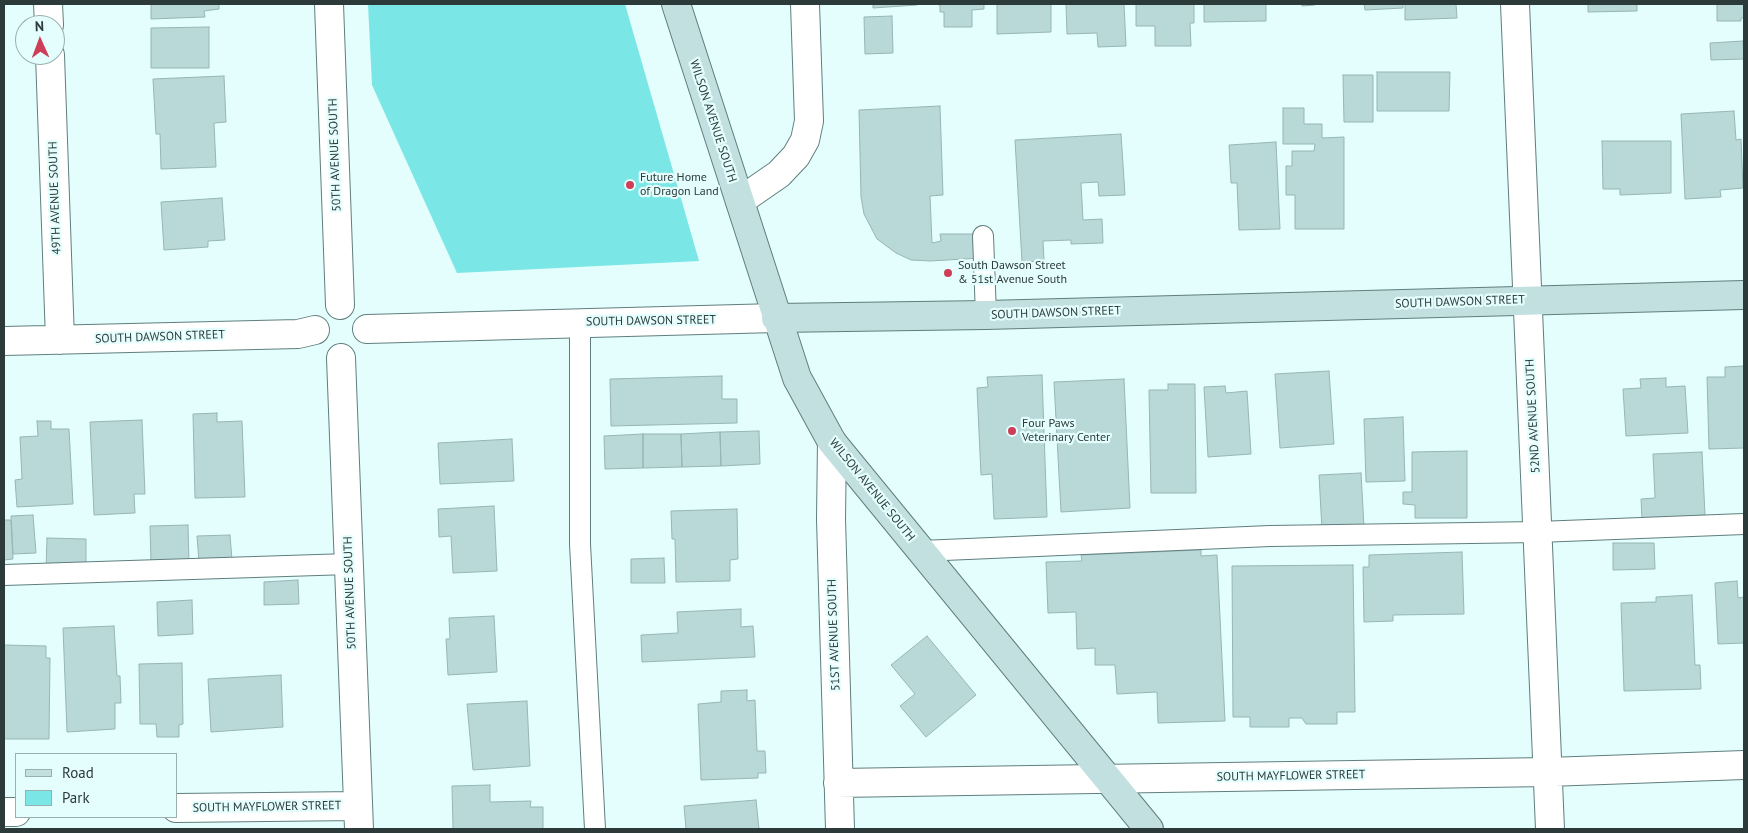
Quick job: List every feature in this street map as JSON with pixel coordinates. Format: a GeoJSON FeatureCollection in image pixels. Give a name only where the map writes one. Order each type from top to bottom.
{"type":"FeatureCollection","features":[{"type":"Feature","properties":{"kind":"main road","name":"WILSON AVENUE SOUTH"},"geometry":{"type":"LineString","coordinates":[[676,4],[706,103],[740,201],[796,378],[832,442],[1149,829]]}},
{"type":"Feature","properties":{"kind":"main road","name":"SOUTH DAWSON STREET"},"geometry":{"type":"LineString","coordinates":[[776,318],[986,315],[1744,295]]}},
{"type":"Feature","properties":{"kind":"street","name":"50TH AVENUE SOUTH"},"geometry":{"type":"LineString","coordinates":[[329,4],[340,306]]}},
{"type":"Feature","properties":{"kind":"street"},"geometry":{"type":"LineString","coordinates":[[740,201],[780,174],[796,156],[805,140],[809,121],[805,4]]}},
{"type":"Feature","properties":{"kind":"street","name":"52ND AVENUE SOUTH"},"geometry":{"type":"LineString","coordinates":[[1515,4],[1550,829]]}},
{"type":"Feature","properties":{"kind":"street","name":"49TH AVENUE SOUTH"},"geometry":{"type":"LineString","coordinates":[[50,65],[60,340]]}},
{"type":"Feature","properties":{"kind":"street"},"geometry":{"type":"LineString","coordinates":[[340,306],[355,309],[361,315],[367,329],[364,343],[360,349],[348,357],[341,358],[334,357],[322,349],[318,344],[315,330],[320,316],[326,310],[340,306]]}},
{"type":"Feature","properties":{"kind":"street","name":"SOUTH DAWSON STREET"},"geometry":{"type":"LineString","coordinates":[[367,329],[776,318]]}},
{"type":"Feature","properties":{"kind":"street","name":"SOUTH DAWSON STREET"},"geometry":{"type":"LineString","coordinates":[[4,341],[298,334],[315,330]]}},
{"type":"Feature","properties":{"kind":"street","name":"50TH AVENUE SOUTH"},"geometry":{"type":"LineString","coordinates":[[341,358],[358,818]]}},
{"type":"Feature","properties":{"kind":"street","name":"51ST AVENUE SOUTH"},"geometry":{"type":"LineString","coordinates":[[832,442],[831,519],[840,829]]}},
{"type":"Feature","properties":{"kind":"street","name":"SOUTH MAYFLOWER STREET"},"geometry":{"type":"LineString","coordinates":[[838,783],[1548,772],[1744,765]]}},
{"type":"Feature","properties":{"kind":"street","name":"SOUTH MAYFLOWER STREET"},"geometry":{"type":"LineString","coordinates":[[178,808],[358,818]]}},
{"type":"Feature","properties":{"kind":"lane"},"geometry":{"type":"LineString","coordinates":[[983,236],[986,315]]}},
{"type":"Feature","properties":{"kind":"lane"},"geometry":{"type":"LineString","coordinates":[[580,323],[580,544],[595,829]]}},
{"type":"Feature","properties":{"kind":"lane"},"geometry":{"type":"LineString","coordinates":[[921,551],[1270,536],[1538,532],[1744,524]]}},
{"type":"Feature","properties":{"kind":"lane"},"geometry":{"type":"LineString","coordinates":[[4,575],[349,564]]}},
{"type":"Feature","properties":{"kind":"green space"},"geometry":{"type":"Polygon","coordinates":[[[368,4],[625,4],[699,261],[457,273],[372,85],[368,4]]]}},
{"type":"Feature","properties":{"kind":"building"},"geometry":{"type":"Polygon","coordinates":[[[151,4],[219,4],[219,9],[204,11],[205,17],[151,19],[151,4]]]}},
{"type":"Feature","properties":{"kind":"building"},"geometry":{"type":"Polygon","coordinates":[[[873,4],[917,4],[917,5],[873,8],[873,4]]]}},
{"type":"Feature","properties":{"kind":"building"},"geometry":{"type":"Polygon","coordinates":[[[935,4],[984,4],[984,9],[972,10],[972,27],[944,27],[944,12],[940,12],[940,5],[935,4]]]}},
{"type":"Feature","properties":{"kind":"building"},"geometry":{"type":"Polygon","coordinates":[[[997,4],[1051,4],[1051,32],[997,34],[997,4]]]}},
{"type":"Feature","properties":{"kind":"building"},"geometry":{"type":"Polygon","coordinates":[[[1066,4],[1124,4],[1126,46],[1098,47],[1097,33],[1067,34],[1066,4]]]}},
{"type":"Feature","properties":{"kind":"building"},"geometry":{"type":"Polygon","coordinates":[[[1136,4],[1194,4],[1194,23],[1190,23],[1191,46],[1155,46],[1155,26],[1136,26],[1136,4]]]}},
{"type":"Feature","properties":{"kind":"building"},"geometry":{"type":"Polygon","coordinates":[[[1204,4],[1266,4],[1266,21],[1204,22],[1204,4]]]}},
{"type":"Feature","properties":{"kind":"building"},"geometry":{"type":"Polygon","coordinates":[[[1302,4],[1315,4],[1315,5],[1302,6],[1302,4]]]}},
{"type":"Feature","properties":{"kind":"building"},"geometry":{"type":"Polygon","coordinates":[[[1364,4],[1403,4],[1403,8],[1365,10],[1364,4]]]}},
{"type":"Feature","properties":{"kind":"building"},"geometry":{"type":"Polygon","coordinates":[[[1405,4],[1456,4],[1457,18],[1405,20],[1405,4]]]}},
{"type":"Feature","properties":{"kind":"building"},"geometry":{"type":"Polygon","coordinates":[[[1588,4],[1637,4],[1637,11],[1588,12],[1588,4]]]}},
{"type":"Feature","properties":{"kind":"building"},"geometry":{"type":"Polygon","coordinates":[[[1717,4],[1744,4],[1744,18],[1741,18],[1741,21],[1717,21],[1717,4]]]}},
{"type":"Feature","properties":{"kind":"building"},"geometry":{"type":"Polygon","coordinates":[[[892,16],[893,53],[865,54],[864,17],[892,16]]]}},
{"type":"Feature","properties":{"kind":"building"},"geometry":{"type":"Polygon","coordinates":[[[209,27],[209,68],[151,68],[151,28],[209,27]]]}},
{"type":"Feature","properties":{"kind":"building"},"geometry":{"type":"Polygon","coordinates":[[[1743,41],[1744,59],[1711,60],[1710,43],[1743,41]]]}},
{"type":"Feature","properties":{"kind":"building"},"geometry":{"type":"Polygon","coordinates":[[[1377,72],[1450,72],[1449,111],[1377,111],[1377,72]]]}},
{"type":"Feature","properties":{"kind":"building"},"geometry":{"type":"Polygon","coordinates":[[[1343,75],[1373,75],[1373,122],[1344,122],[1343,75]]]}},
{"type":"Feature","properties":{"kind":"building"},"geometry":{"type":"Polygon","coordinates":[[[224,76],[226,122],[214,123],[216,167],[161,169],[160,134],[156,134],[153,79],[224,76]]]}},
{"type":"Feature","properties":{"kind":"building"},"geometry":{"type":"Polygon","coordinates":[[[940,106],[943,195],[930,196],[932,243],[941,241],[940,234],[980,234],[981,258],[930,261],[911,260],[896,253],[877,239],[864,214],[861,197],[859,110],[940,106]]]}},
{"type":"Feature","properties":{"kind":"building"},"geometry":{"type":"Polygon","coordinates":[[[1283,108],[1304,108],[1304,124],[1322,124],[1322,138],[1344,137],[1344,229],[1295,229],[1295,195],[1286,195],[1286,166],[1292,166],[1292,151],[1314,151],[1315,144],[1283,144],[1283,108]]]}},
{"type":"Feature","properties":{"kind":"building"},"geometry":{"type":"Polygon","coordinates":[[[1734,111],[1736,140],[1741,139],[1743,188],[1720,190],[1721,197],[1685,199],[1681,114],[1734,111]]]}},
{"type":"Feature","properties":{"kind":"building"},"geometry":{"type":"Polygon","coordinates":[[[1121,134],[1125,195],[1099,196],[1098,182],[1081,183],[1083,220],[1102,219],[1103,243],[1071,244],[1071,240],[1043,241],[1044,261],[1022,262],[1015,140],[1121,134]]]}},
{"type":"Feature","properties":{"kind":"building"},"geometry":{"type":"Polygon","coordinates":[[[1602,141],[1671,141],[1671,193],[1620,195],[1620,189],[1603,189],[1602,141]]]}},
{"type":"Feature","properties":{"kind":"building"},"geometry":{"type":"Polygon","coordinates":[[[1276,142],[1280,229],[1239,230],[1237,183],[1231,183],[1229,145],[1276,142]]]}},
{"type":"Feature","properties":{"kind":"building"},"geometry":{"type":"Polygon","coordinates":[[[222,198],[225,240],[208,241],[208,247],[164,250],[161,202],[222,198]]]}},
{"type":"Feature","properties":{"kind":"building"},"geometry":{"type":"Polygon","coordinates":[[[1744,366],[1744,448],[1709,449],[1707,377],[1725,377],[1725,367],[1744,366]]]}},
{"type":"Feature","properties":{"kind":"building"},"geometry":{"type":"Polygon","coordinates":[[[1329,371],[1334,444],[1280,448],[1275,374],[1329,371]]]}},
{"type":"Feature","properties":{"kind":"building","name":"Four Paws Veterinary Center"},"geometry":{"type":"Polygon","coordinates":[[[1042,375],[1047,517],[994,519],[992,474],[981,475],[977,388],[988,387],[987,377],[1042,375]]]}},
{"type":"Feature","properties":{"kind":"building"},"geometry":{"type":"Polygon","coordinates":[[[722,376],[722,399],[737,399],[737,423],[611,426],[610,379],[722,376]]]}},
{"type":"Feature","properties":{"kind":"building"},"geometry":{"type":"Polygon","coordinates":[[[1666,378],[1666,387],[1685,386],[1688,433],[1626,436],[1623,389],[1641,388],[1640,379],[1666,378]]]}},
{"type":"Feature","properties":{"kind":"building"},"geometry":{"type":"Polygon","coordinates":[[[1124,379],[1130,508],[1061,512],[1054,382],[1124,379]]]}},
{"type":"Feature","properties":{"kind":"building"},"geometry":{"type":"Polygon","coordinates":[[[1168,384],[1195,384],[1196,493],[1151,493],[1149,390],[1168,390],[1168,384]]]}},
{"type":"Feature","properties":{"kind":"building"},"geometry":{"type":"Polygon","coordinates":[[[1225,386],[1226,393],[1247,391],[1251,454],[1208,457],[1204,387],[1225,386]]]}},
{"type":"Feature","properties":{"kind":"building"},"geometry":{"type":"Polygon","coordinates":[[[217,413],[217,422],[242,421],[245,497],[195,498],[193,414],[217,413]]]}},
{"type":"Feature","properties":{"kind":"building"},"geometry":{"type":"Polygon","coordinates":[[[1403,417],[1405,481],[1366,482],[1364,419],[1403,417]]]}},
{"type":"Feature","properties":{"kind":"building"},"geometry":{"type":"Polygon","coordinates":[[[142,420],[145,494],[134,494],[135,513],[94,515],[90,422],[142,420]]]}},
{"type":"Feature","properties":{"kind":"building"},"geometry":{"type":"Polygon","coordinates":[[[37,421],[51,421],[51,429],[69,429],[73,504],[17,507],[15,480],[22,479],[20,437],[38,436],[37,421]]]}},
{"type":"Feature","properties":{"kind":"building"},"geometry":{"type":"Polygon","coordinates":[[[759,431],[760,464],[721,466],[720,432],[759,431]]]}},
{"type":"Feature","properties":{"kind":"building"},"geometry":{"type":"Polygon","coordinates":[[[720,432],[721,466],[682,467],[681,434],[720,432]]]}},
{"type":"Feature","properties":{"kind":"building"},"geometry":{"type":"Polygon","coordinates":[[[643,434],[681,434],[682,467],[643,468],[643,434]]]}},
{"type":"Feature","properties":{"kind":"building"},"geometry":{"type":"Polygon","coordinates":[[[643,434],[643,468],[605,469],[604,436],[643,434]]]}},
{"type":"Feature","properties":{"kind":"building"},"geometry":{"type":"Polygon","coordinates":[[[512,439],[514,481],[440,484],[438,443],[512,439]]]}},
{"type":"Feature","properties":{"kind":"building"},"geometry":{"type":"Polygon","coordinates":[[[1467,451],[1467,518],[1415,518],[1415,505],[1403,504],[1403,492],[1412,492],[1412,452],[1467,451]]]}},
{"type":"Feature","properties":{"kind":"building"},"geometry":{"type":"Polygon","coordinates":[[[1702,452],[1705,515],[1642,519],[1641,499],[1655,498],[1653,454],[1702,452]]]}},
{"type":"Feature","properties":{"kind":"building"},"geometry":{"type":"Polygon","coordinates":[[[1361,473],[1364,527],[1322,530],[1319,475],[1361,473]]]}},
{"type":"Feature","properties":{"kind":"building"},"geometry":{"type":"Polygon","coordinates":[[[494,506],[497,571],[453,573],[451,536],[439,537],[438,509],[494,506]]]}},
{"type":"Feature","properties":{"kind":"building"},"geometry":{"type":"Polygon","coordinates":[[[737,509],[738,559],[730,560],[730,581],[676,582],[675,539],[672,539],[671,511],[737,509]]]}},
{"type":"Feature","properties":{"kind":"building"},"geometry":{"type":"Polygon","coordinates":[[[33,515],[36,553],[13,554],[11,516],[33,515]]]}},
{"type":"Feature","properties":{"kind":"building"},"geometry":{"type":"Polygon","coordinates":[[[4,520],[11,520],[13,559],[4,560],[4,520]]]}},
{"type":"Feature","properties":{"kind":"building"},"geometry":{"type":"Polygon","coordinates":[[[188,525],[189,563],[151,563],[150,526],[188,525]]]}},
{"type":"Feature","properties":{"kind":"building"},"geometry":{"type":"Polygon","coordinates":[[[230,535],[232,560],[199,562],[197,536],[230,535]]]}},
{"type":"Feature","properties":{"kind":"building"},"geometry":{"type":"Polygon","coordinates":[[[47,538],[86,539],[86,569],[46,569],[47,538]]]}},
{"type":"Feature","properties":{"kind":"building"},"geometry":{"type":"Polygon","coordinates":[[[1613,543],[1654,543],[1655,569],[1613,570],[1613,543]]]}},
{"type":"Feature","properties":{"kind":"building"},"geometry":{"type":"Polygon","coordinates":[[[1201,550],[1201,556],[1217,555],[1225,721],[1158,723],[1157,692],[1117,694],[1115,665],[1095,665],[1095,648],[1077,649],[1076,612],[1048,613],[1046,562],[1082,561],[1081,555],[1201,550]]]}},
{"type":"Feature","properties":{"kind":"building"},"geometry":{"type":"Polygon","coordinates":[[[1462,552],[1464,614],[1393,615],[1393,621],[1364,622],[1363,567],[1369,567],[1369,555],[1462,552]]]}},
{"type":"Feature","properties":{"kind":"building"},"geometry":{"type":"Polygon","coordinates":[[[664,558],[665,583],[631,583],[631,559],[664,558]]]}},
{"type":"Feature","properties":{"kind":"building"},"geometry":{"type":"Polygon","coordinates":[[[1353,565],[1355,712],[1337,712],[1337,724],[1306,724],[1302,718],[1289,718],[1289,727],[1250,727],[1250,717],[1233,717],[1232,566],[1353,565]]]}},
{"type":"Feature","properties":{"kind":"building"},"geometry":{"type":"Polygon","coordinates":[[[298,580],[299,604],[264,605],[264,582],[298,580]]]}},
{"type":"Feature","properties":{"kind":"building"},"geometry":{"type":"Polygon","coordinates":[[[1737,581],[1738,598],[1744,597],[1744,643],[1718,644],[1715,583],[1737,581]]]}},
{"type":"Feature","properties":{"kind":"building"},"geometry":{"type":"Polygon","coordinates":[[[1692,595],[1695,665],[1700,665],[1701,689],[1624,691],[1621,603],[1656,602],[1656,597],[1692,595]]]}},
{"type":"Feature","properties":{"kind":"building"},"geometry":{"type":"Polygon","coordinates":[[[192,600],[193,634],[158,636],[157,602],[192,600]]]}},
{"type":"Feature","properties":{"kind":"building"},"geometry":{"type":"Polygon","coordinates":[[[741,609],[741,627],[753,626],[755,657],[642,662],[641,635],[678,633],[677,612],[741,609]]]}},
{"type":"Feature","properties":{"kind":"building"},"geometry":{"type":"Polygon","coordinates":[[[494,616],[497,672],[448,675],[446,639],[450,639],[449,618],[494,616]]]}},
{"type":"Feature","properties":{"kind":"building"},"geometry":{"type":"Polygon","coordinates":[[[114,626],[117,676],[120,676],[121,703],[115,703],[115,729],[67,732],[63,628],[114,626]]]}},
{"type":"Feature","properties":{"kind":"building"},"geometry":{"type":"Polygon","coordinates":[[[927,636],[976,695],[926,737],[900,706],[915,694],[891,665],[927,636]]]}},
{"type":"Feature","properties":{"kind":"building"},"geometry":{"type":"Polygon","coordinates":[[[4,645],[46,646],[46,658],[50,658],[49,739],[4,739],[4,645]]]}},
{"type":"Feature","properties":{"kind":"building"},"geometry":{"type":"Polygon","coordinates":[[[182,663],[183,724],[179,725],[179,737],[157,737],[156,724],[140,724],[139,664],[182,663]]]}},
{"type":"Feature","properties":{"kind":"building"},"geometry":{"type":"Polygon","coordinates":[[[281,675],[283,727],[211,732],[208,679],[281,675]]]}},
{"type":"Feature","properties":{"kind":"building"},"geometry":{"type":"Polygon","coordinates":[[[747,690],[747,701],[755,700],[757,751],[765,751],[766,773],[758,773],[758,778],[701,780],[698,704],[721,702],[721,691],[747,690]]]}},
{"type":"Feature","properties":{"kind":"building"},"geometry":{"type":"Polygon","coordinates":[[[527,701],[530,766],[473,770],[467,704],[527,701]]]}},
{"type":"Feature","properties":{"kind":"building"},"geometry":{"type":"Polygon","coordinates":[[[490,785],[490,802],[531,801],[530,807],[543,807],[543,829],[453,829],[452,786],[490,785]]]}},
{"type":"Feature","properties":{"kind":"building"},"geometry":{"type":"Polygon","coordinates":[[[756,800],[759,829],[686,829],[684,806],[756,800]]]}},
{"type":"Feature","properties":{"kind":"place","name":"Future Home of Dragon Land"},"geometry":{"type":"Point","coordinates":[630,185]}},
{"type":"Feature","properties":{"kind":"place","name":"South Dawson Street & 51st Avenue South"},"geometry":{"type":"Point","coordinates":[948,273]}},
{"type":"Feature","properties":{"kind":"place","name":"Four Paws Veterinary Center"},"geometry":{"type":"Point","coordinates":[1012,431]}}]}
